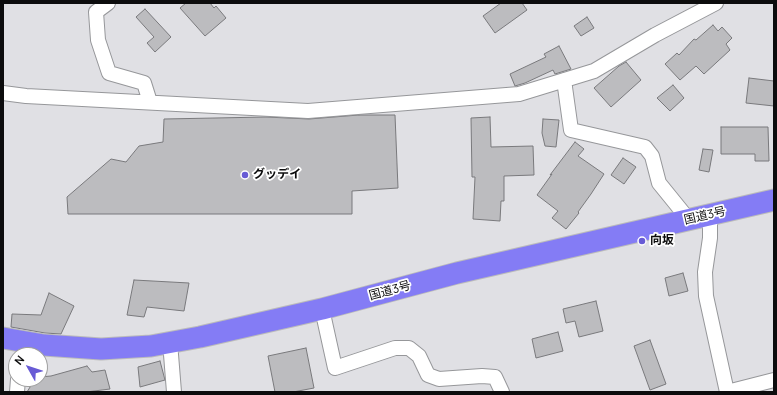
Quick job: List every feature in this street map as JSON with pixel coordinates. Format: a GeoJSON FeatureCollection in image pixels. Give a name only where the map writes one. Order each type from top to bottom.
{"type":"FeatureCollection","features":[{"type":"Feature","properties":{"kind":"highway","name":"国道3号"},"geometry":{"type":"LineString","coordinates":[[29,347],[44,344],[101,349],[151,346],[200,337],[322,309],[457,273],[774,200]]}},
{"type":"Feature","properties":{"kind":"highway","name":"国道3号"},"geometry":{"type":"LineString","coordinates":[[3,338],[22,347]]}},
{"type":"Feature","properties":{"kind":"street"},"geometry":{"type":"LineString","coordinates":[[108,3],[96,12],[98,40],[109,73],[144,83],[150,102]]}},
{"type":"Feature","properties":{"kind":"street"},"geometry":{"type":"LineString","coordinates":[[3,93],[26,96],[308,111],[519,94],[594,71],[655,35],[716,3]]}},
{"type":"Feature","properties":{"kind":"street"},"geometry":{"type":"LineString","coordinates":[[564,80],[571,130],[645,147],[652,156],[659,183],[689,220]]}},
{"type":"Feature","properties":{"kind":"street"},"geometry":{"type":"LineString","coordinates":[[710,215],[710,238],[705,272],[706,296],[727,392],[774,380]]}},
{"type":"Feature","properties":{"kind":"street"},"geometry":{"type":"LineString","coordinates":[[322,309],[335,368],[395,348],[409,348],[419,356],[428,375],[439,379],[482,376],[495,377],[502,392]]}},
{"type":"Feature","properties":{"kind":"street"},"geometry":{"type":"LineString","coordinates":[[170,342],[174,392]]}},
{"type":"Feature","properties":{"kind":"building"},"geometry":{"type":"Polygon","coordinates":[[[186,3],[210,3],[214,8],[216,6],[226,18],[205,36],[180,8],[186,3]]]}},
{"type":"Feature","properties":{"kind":"building"},"geometry":{"type":"Polygon","coordinates":[[[501,3],[522,3],[527,10],[495,33],[483,16],[501,3]]]}},
{"type":"Feature","properties":{"kind":"building"},"geometry":{"type":"Polygon","coordinates":[[[145,9],[171,37],[155,52],[147,43],[154,37],[136,17],[145,9]]]}},
{"type":"Feature","properties":{"kind":"building"},"geometry":{"type":"Polygon","coordinates":[[[587,17],[594,28],[581,36],[574,26],[587,17]]]}},
{"type":"Feature","properties":{"kind":"building"},"geometry":{"type":"Polygon","coordinates":[[[713,25],[718,31],[722,27],[732,38],[726,44],[730,50],[704,74],[696,66],[680,80],[665,64],[677,53],[679,55],[694,39],[696,40],[713,25]]]}},
{"type":"Feature","properties":{"kind":"building"},"geometry":{"type":"Polygon","coordinates":[[[559,46],[571,69],[555,74],[553,70],[515,86],[510,74],[546,57],[544,54],[559,46]]]}},
{"type":"Feature","properties":{"kind":"building"},"geometry":{"type":"Polygon","coordinates":[[[626,62],[641,80],[611,107],[594,88],[619,66],[626,62]]]}},
{"type":"Feature","properties":{"kind":"building"},"geometry":{"type":"Polygon","coordinates":[[[749,78],[774,81],[774,106],[746,103],[749,78]]]}},
{"type":"Feature","properties":{"kind":"building"},"geometry":{"type":"Polygon","coordinates":[[[673,85],[684,98],[670,111],[657,98],[673,85]]]}},
{"type":"Feature","properties":{"kind":"building","name":"グッデイ"},"geometry":{"type":"Polygon","coordinates":[[[359,115],[395,115],[398,188],[352,191],[352,214],[68,214],[67,197],[111,159],[126,162],[139,146],[163,142],[164,119],[266,117],[309,119],[359,115]]]}},
{"type":"Feature","properties":{"kind":"building"},"geometry":{"type":"Polygon","coordinates":[[[490,117],[491,147],[533,146],[534,175],[504,176],[504,201],[501,201],[500,221],[473,219],[475,177],[472,177],[471,118],[490,117]]]}},
{"type":"Feature","properties":{"kind":"building"},"geometry":{"type":"Polygon","coordinates":[[[543,119],[559,120],[556,147],[545,146],[542,133],[543,119]]]}},
{"type":"Feature","properties":{"kind":"building"},"geometry":{"type":"Polygon","coordinates":[[[721,127],[768,127],[769,161],[755,161],[755,154],[721,154],[721,127]]]}},
{"type":"Feature","properties":{"kind":"building"},"geometry":{"type":"Polygon","coordinates":[[[575,142],[584,149],[578,156],[604,174],[578,212],[579,213],[566,229],[552,218],[558,211],[537,195],[575,142]]]}},
{"type":"Feature","properties":{"kind":"building"},"geometry":{"type":"Polygon","coordinates":[[[703,149],[713,150],[709,172],[699,170],[703,149]]]}},
{"type":"Feature","properties":{"kind":"building"},"geometry":{"type":"Polygon","coordinates":[[[623,158],[636,167],[624,184],[611,175],[623,158]]]}},
{"type":"Feature","properties":{"kind":"building"},"geometry":{"type":"Polygon","coordinates":[[[683,273],[688,291],[669,296],[665,278],[683,273]]]}},
{"type":"Feature","properties":{"kind":"building"},"geometry":{"type":"Polygon","coordinates":[[[134,280],[189,283],[184,311],[147,307],[144,317],[127,315],[134,280]]]}},
{"type":"Feature","properties":{"kind":"building"},"geometry":{"type":"Polygon","coordinates":[[[49,293],[74,306],[61,334],[45,333],[11,327],[12,314],[41,315],[49,293]]]}},
{"type":"Feature","properties":{"kind":"building"},"geometry":{"type":"Polygon","coordinates":[[[596,301],[603,331],[579,337],[575,321],[566,323],[563,309],[596,301]]]}},
{"type":"Feature","properties":{"kind":"building"},"geometry":{"type":"Polygon","coordinates":[[[558,332],[563,351],[536,358],[532,339],[558,332]]]}},
{"type":"Feature","properties":{"kind":"building"},"geometry":{"type":"Polygon","coordinates":[[[650,340],[666,384],[650,390],[634,346],[650,340]]]}},
{"type":"Feature","properties":{"kind":"building"},"geometry":{"type":"Polygon","coordinates":[[[306,348],[314,388],[293,392],[275,392],[268,356],[306,348]]]}},
{"type":"Feature","properties":{"kind":"building"},"geometry":{"type":"Polygon","coordinates":[[[160,361],[165,380],[140,387],[138,367],[160,361]]]}},
{"type":"Feature","properties":{"kind":"building"},"geometry":{"type":"Polygon","coordinates":[[[87,366],[92,372],[105,370],[110,389],[86,392],[27,392],[30,387],[48,387],[48,376],[87,366]]]}},
{"type":"Feature","properties":{"kind":"place","name":"グッデイ"},"geometry":{"type":"Point","coordinates":[245,175]}},
{"type":"Feature","properties":{"kind":"place","name":"向坂"},"geometry":{"type":"Point","coordinates":[642,241]}}]}
